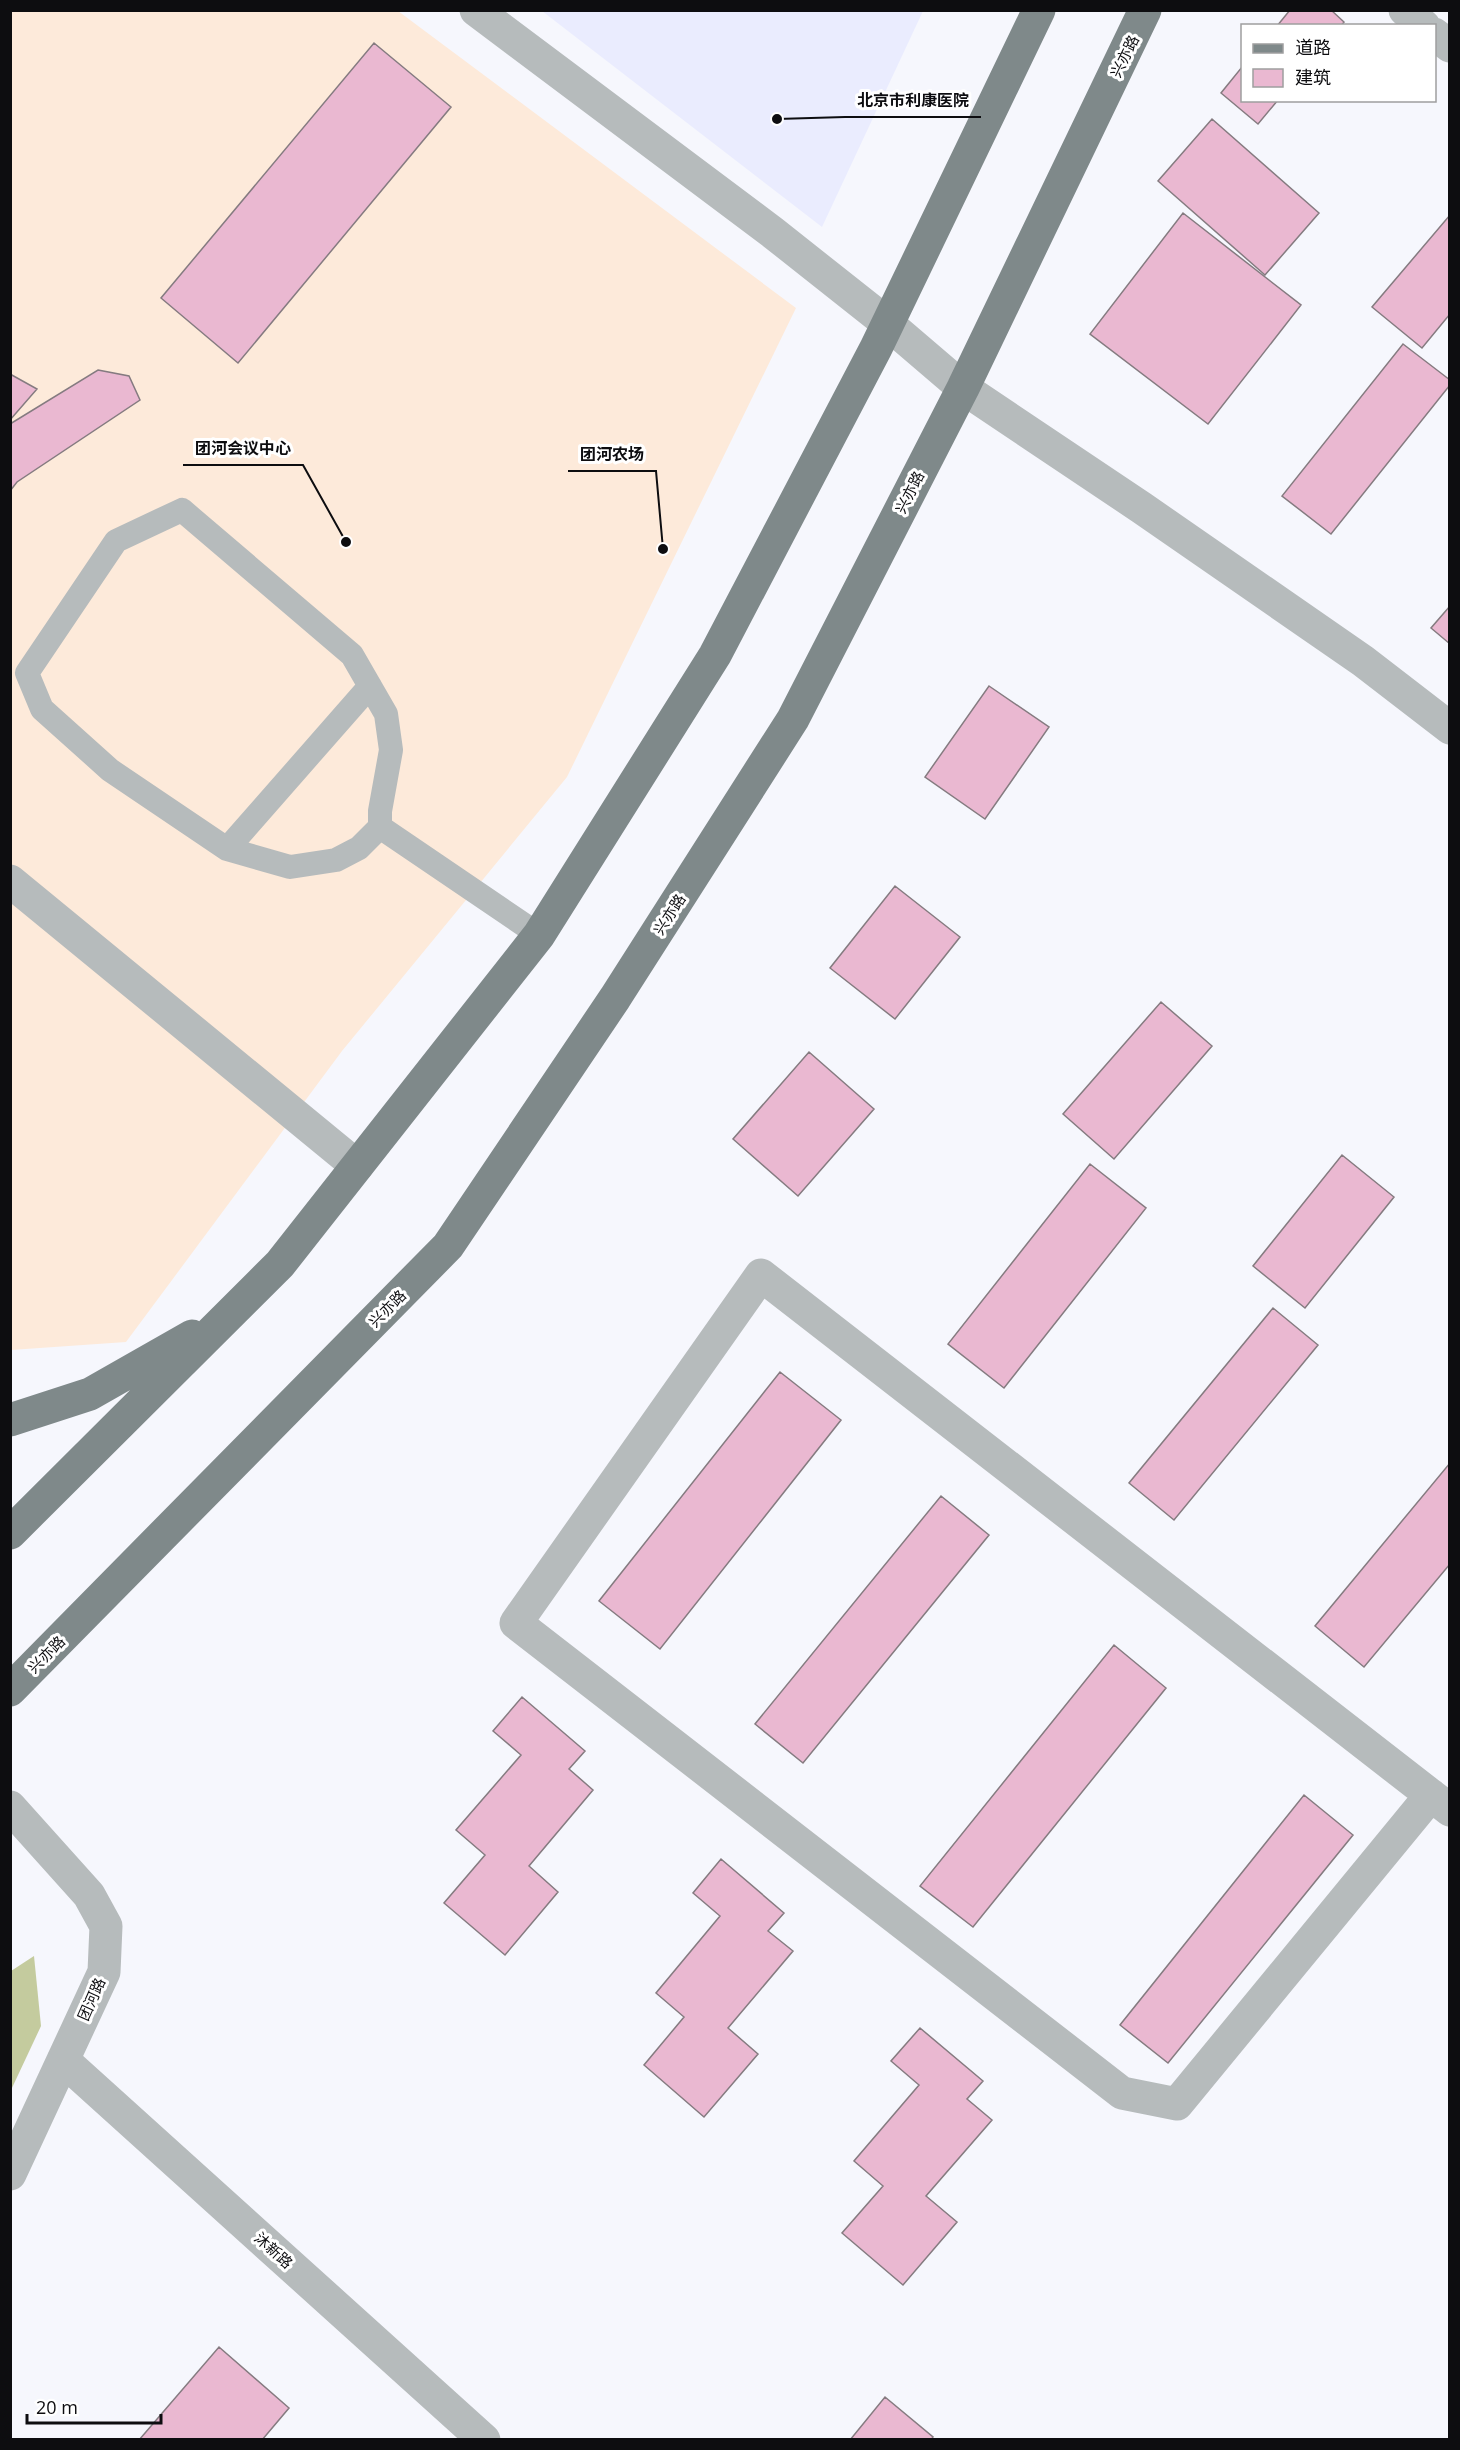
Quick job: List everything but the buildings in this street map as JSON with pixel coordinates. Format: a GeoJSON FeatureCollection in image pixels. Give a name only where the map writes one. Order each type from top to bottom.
{"type":"FeatureCollection","features":[{"type":"Feature","properties":{"kind":"main road"},"geometry":{"type":"LineString","coordinates":[[10,1533],[280,1264],[539,935],[715,655],[887,323],[1039,10]]}},
{"type":"Feature","properties":{"kind":"main road","name":"兴亦路"},"geometry":{"type":"LineString","coordinates":[[10,1690],[448,1246],[615,998],[793,719],[963,388],[1146,10]]}},
{"type":"Feature","properties":{"kind":"main road"},"geometry":{"type":"LineString","coordinates":[[10,1420],[90,1394],[228,1316]]}},
{"type":"Feature","properties":{"kind":"street"},"geometry":{"type":"LineString","coordinates":[[476,10],[772,232],[887,323],[963,388],[1143,508],[1363,661],[1449,728]]}},
{"type":"Feature","properties":{"kind":"street"},"geometry":{"type":"LineString","coordinates":[[1405,10],[1422,24]]}},
{"type":"Feature","properties":{"kind":"street"},"geometry":{"type":"LineString","coordinates":[[1436,36],[1449,46]]}},
{"type":"Feature","properties":{"kind":"street"},"geometry":{"type":"LineString","coordinates":[[10,881],[357,1166]]}},
{"type":"Feature","properties":{"kind":"street"},"geometry":{"type":"LineString","coordinates":[[761,1275],[1440,1803],[1178,2104],[1166,2102],[1122,2093],[516,1623],[761,1275]]}},
{"type":"Feature","properties":{"kind":"street","name":"团河路"},"geometry":{"type":"LineString","coordinates":[[10,1807],[89,1894],[106,1926],[104,1972],[10,2174]]}},
{"type":"Feature","properties":{"kind":"street","name":"沐新路"},"geometry":{"type":"LineString","coordinates":[[63,2060],[484,2439]]}},
{"type":"Feature","properties":{"kind":"lane"},"geometry":{"type":"LineString","coordinates":[[182,510],[352,655],[386,714],[391,750],[380,811],[380,827],[359,848],[336,860],[290,867],[227,849],[110,770],[42,709],[27,673],[116,541],[182,510]]}},
{"type":"Feature","properties":{"kind":"lane"},"geometry":{"type":"LineString","coordinates":[[227,849],[370,686]]}},
{"type":"Feature","properties":{"kind":"lane"},"geometry":{"type":"LineString","coordinates":[[380,827],[539,935]]}},
{"type":"Feature","properties":{"kind":"shaded area"},"geometry":{"type":"Polygon","coordinates":[[[11,11],[398,11],[796,308],[567,777],[342,1051],[126,1342],[11,1350],[11,11]]]}},
{"type":"Feature","properties":{"kind":"shaded area"},"geometry":{"type":"Polygon","coordinates":[[[542,11],[923,11],[822,227],[542,11]]]}},
{"type":"Feature","properties":{"kind":"green space"},"geometry":{"type":"Polygon","coordinates":[[[34,1956],[41,2026],[11,2090],[11,1971],[34,1956]]]}},
{"type":"Feature","properties":{"kind":"place","name":"北京市利康医院"},"geometry":{"type":"Point","coordinates":[777,119]}},
{"type":"Feature","properties":{"kind":"place","name":"团河会议中心"},"geometry":{"type":"Point","coordinates":[346,542]}},
{"type":"Feature","properties":{"kind":"place","name":"团河农场"},"geometry":{"type":"Point","coordinates":[663,549]}}]}
